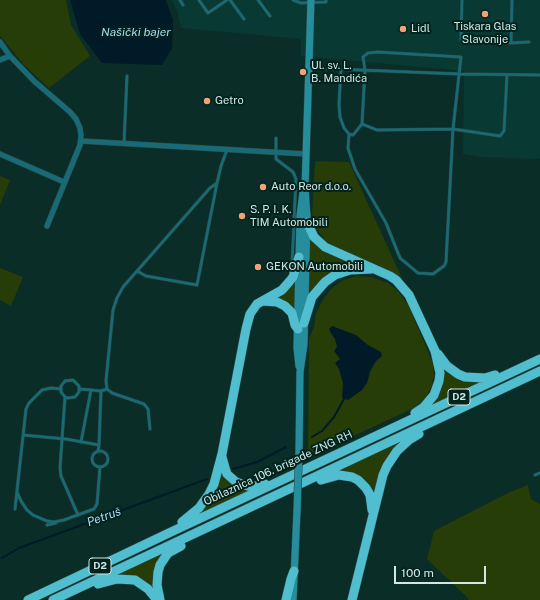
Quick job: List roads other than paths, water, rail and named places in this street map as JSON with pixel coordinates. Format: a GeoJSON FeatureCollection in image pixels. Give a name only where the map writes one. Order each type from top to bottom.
{"type":"FeatureCollection","features":[{"type":"Feature","properties":{"kind":"highway"},"geometry":{"type":"LineString","coordinates":[[307,222],[314,237],[325,247],[384,273],[396,280],[414,305],[435,351],[440,373],[438,388],[430,401],[405,422]]}},
{"type":"Feature","properties":{"kind":"highway"},"geometry":{"type":"LineString","coordinates":[[171,532],[177,525],[194,513],[205,501],[214,484],[222,454],[248,319],[257,304],[282,290],[289,282],[293,276],[299,257]]}},
{"type":"Feature","properties":{"kind":"highway"},"geometry":{"type":"LineString","coordinates":[[262,301],[277,302],[285,306],[292,313],[295,325],[301,326],[312,297],[325,282],[335,275],[350,270],[373,269]]}},
{"type":"Feature","properties":{"kind":"highway"},"geometry":{"type":"LineString","coordinates":[[435,351],[447,366],[465,377],[485,378],[496,374],[512,372]]}},
{"type":"Feature","properties":{"kind":"highway","name":"Obilaznica 106. brigade ZNG RH"},"geometry":{"type":"LineString","coordinates":[[28,600],[540,359]]}},
{"type":"Feature","properties":{"kind":"highway","name":"D2"},"geometry":{"type":"LineString","coordinates":[[53,600],[540,372]]}},
{"type":"Feature","properties":{"kind":"highway"},"geometry":{"type":"LineString","coordinates":[[352,600],[383,475],[391,459],[402,445],[434,421]]}},
{"type":"Feature","properties":{"kind":"highway"},"geometry":{"type":"LineString","coordinates":[[222,454],[223,463],[227,474],[242,485],[260,486],[282,480]]}},
{"type":"Feature","properties":{"kind":"highway"},"geometry":{"type":"LineString","coordinates":[[306,482],[339,475],[352,477],[358,480],[370,494],[373,513]]}},
{"type":"Feature","properties":{"kind":"highway"},"geometry":{"type":"LineString","coordinates":[[158,600],[157,584],[160,565],[168,553],[184,544],[199,531]]}},
{"type":"Feature","properties":{"kind":"highway"},"geometry":{"type":"LineString","coordinates":[[286,600],[294,572]]}},
{"type":"Feature","properties":{"kind":"highway"},"geometry":{"type":"LineString","coordinates":[[74,590],[87,589],[110,580],[135,580],[148,589],[158,600]]}},
{"type":"Feature","properties":{"kind":"main road"},"geometry":{"type":"LineString","coordinates":[[301,326],[307,222],[305,188],[311,1]]}},
{"type":"Feature","properties":{"kind":"main road"},"geometry":{"type":"LineString","coordinates":[[293,600],[299,453],[300,372],[304,344],[301,326],[299,257],[301,204],[305,188]]}},
{"type":"Feature","properties":{"kind":"street"},"geometry":{"type":"LineString","coordinates":[[0,42],[10,56],[34,81],[65,107],[76,119],[80,128],[81,140],[47,226]]}},
{"type":"Feature","properties":{"kind":"street"},"geometry":{"type":"LineString","coordinates":[[0,60],[10,56]]}},
{"type":"Feature","properties":{"kind":"street"},"geometry":{"type":"LineString","coordinates":[[81,140],[306,154]]}},
{"type":"Feature","properties":{"kind":"street"},"geometry":{"type":"LineString","coordinates":[[0,154],[64,182]]}},
{"type":"Feature","properties":{"kind":"lane"},"geometry":{"type":"LineString","coordinates":[[180,0],[183,5]]}},
{"type":"Feature","properties":{"kind":"lane"},"geometry":{"type":"LineString","coordinates":[[199,0],[208,13],[227,0]]}},
{"type":"Feature","properties":{"kind":"lane"},"geometry":{"type":"LineString","coordinates":[[230,0],[244,18]]}},
{"type":"Feature","properties":{"kind":"lane"},"geometry":{"type":"LineString","coordinates":[[258,0],[270,16]]}},
{"type":"Feature","properties":{"kind":"lane"},"geometry":{"type":"LineString","coordinates":[[293,0],[301,3],[326,1]]}},
{"type":"Feature","properties":{"kind":"lane"},"geometry":{"type":"LineString","coordinates":[[462,0],[462,40],[511,43],[529,42]]}},
{"type":"Feature","properties":{"kind":"lane"},"geometry":{"type":"LineString","coordinates":[[511,43],[512,0]]}},
{"type":"Feature","properties":{"kind":"lane"},"geometry":{"type":"LineString","coordinates":[[341,69],[339,104],[340,117],[348,134],[348,148],[355,169],[386,223],[400,258],[418,273],[433,274],[444,266],[446,262],[453,129],[460,74],[460,57],[378,52],[368,53],[363,57],[365,70],[362,124],[353,135],[348,134]]}},
{"type":"Feature","properties":{"kind":"lane"},"geometry":{"type":"LineString","coordinates":[[309,68],[460,74],[540,75]]}},
{"type":"Feature","properties":{"kind":"lane"},"geometry":{"type":"LineString","coordinates":[[362,124],[377,130],[453,129],[500,136],[504,131],[507,75]]}},
{"type":"Feature","properties":{"kind":"lane"},"geometry":{"type":"LineString","coordinates":[[124,143],[126,76]]}},
{"type":"Feature","properties":{"kind":"lane"},"geometry":{"type":"LineString","coordinates":[[276,138],[275,152],[278,162],[293,172],[296,179],[292,265]]}},
{"type":"Feature","properties":{"kind":"lane"},"geometry":{"type":"LineString","coordinates":[[137,271],[146,276],[197,286],[217,183],[227,149]]}},
{"type":"Feature","properties":{"kind":"lane"},"geometry":{"type":"LineString","coordinates":[[150,429],[148,409],[144,404],[112,393],[107,389],[106,381],[113,310],[122,287],[210,188],[217,183]]}},
{"type":"Feature","properties":{"kind":"lane"},"geometry":{"type":"LineString","coordinates":[[70,379],[78,383],[80,389],[77,395],[71,398],[65,397],[61,392],[62,383],[70,379]]}},
{"type":"Feature","properties":{"kind":"lane"},"geometry":{"type":"LineString","coordinates":[[15,509],[26,409],[29,403],[42,390],[51,388],[61,389]]}},
{"type":"Feature","properties":{"kind":"lane"},"geometry":{"type":"LineString","coordinates":[[80,389],[101,391],[107,389]]}},
{"type":"Feature","properties":{"kind":"lane"},"geometry":{"type":"LineString","coordinates":[[81,442],[91,390]]}},
{"type":"Feature","properties":{"kind":"lane"},"geometry":{"type":"LineString","coordinates":[[100,467],[95,465],[92,461],[92,456],[98,450],[99,445],[101,391]]}},
{"type":"Feature","properties":{"kind":"lane"},"geometry":{"type":"LineString","coordinates":[[65,397],[61,476],[78,514]]}},
{"type":"Feature","properties":{"kind":"lane"},"geometry":{"type":"LineString","coordinates":[[23,435],[99,445]]}},
{"type":"Feature","properties":{"kind":"lane"},"geometry":{"type":"LineString","coordinates":[[98,450],[106,453],[108,458],[107,463],[100,467]]}},
{"type":"Feature","properties":{"kind":"lane"},"geometry":{"type":"LineString","coordinates":[[47,525],[94,509],[97,504],[100,467]]}},
{"type":"Feature","properties":{"kind":"lane"},"geometry":{"type":"LineString","coordinates":[[535,475],[540,473]]}},
{"type":"Feature","properties":{"kind":"lane"},"geometry":{"type":"LineString","coordinates":[[17,491],[21,501],[27,510],[33,515],[54,522],[64,520]]}},
{"type":"Feature","properties":{"kind":"water","name":"Našički bajer"},"geometry":{"type":"Polygon","coordinates":[[[70,0],[166,0],[173,20],[172,48],[162,65],[102,63],[80,34],[70,0]]]}},
{"type":"Feature","properties":{"kind":"water"},"geometry":{"type":"Polygon","coordinates":[[[332,326],[356,335],[368,345],[381,352],[382,356],[373,366],[367,383],[362,390],[348,400],[342,398],[343,383],[339,369],[335,363],[340,359],[334,351],[337,347],[335,339],[329,329],[332,326]]]}},
{"type":"Feature","properties":{"kind":"waterway","name":"Petruš"},"geometry":{"type":"LineString","coordinates":[[312,437],[322,431],[334,417],[344,399]]}},
{"type":"Feature","properties":{"kind":"waterway","name":"Petruš"},"geometry":{"type":"LineString","coordinates":[[233,469],[257,462],[286,447]]}},
{"type":"Feature","properties":{"kind":"waterway","name":"Petruš"},"geometry":{"type":"LineString","coordinates":[[2,558],[19,548],[207,479]]}},
{"type":"Feature","properties":{"kind":"place","name":"Tiskara Glas Slavonije"},"geometry":{"type":"Point","coordinates":[485,14]}},
{"type":"Feature","properties":{"kind":"place","name":"Lidl"},"geometry":{"type":"Point","coordinates":[403,29]}},
{"type":"Feature","properties":{"kind":"place","name":"Ul. sv. L. B. Mandića"},"geometry":{"type":"Point","coordinates":[303,72]}},
{"type":"Feature","properties":{"kind":"place","name":"Getro"},"geometry":{"type":"Point","coordinates":[207,101]}},
{"type":"Feature","properties":{"kind":"place","name":"Auto Reor d.o.o."},"geometry":{"type":"Point","coordinates":[263,187]}},
{"type":"Feature","properties":{"kind":"place","name":"S. P. I. K. TIM Automobili"},"geometry":{"type":"Point","coordinates":[242,216]}},
{"type":"Feature","properties":{"kind":"place","name":"GEKON Automobili"},"geometry":{"type":"Point","coordinates":[258,267]}}]}
